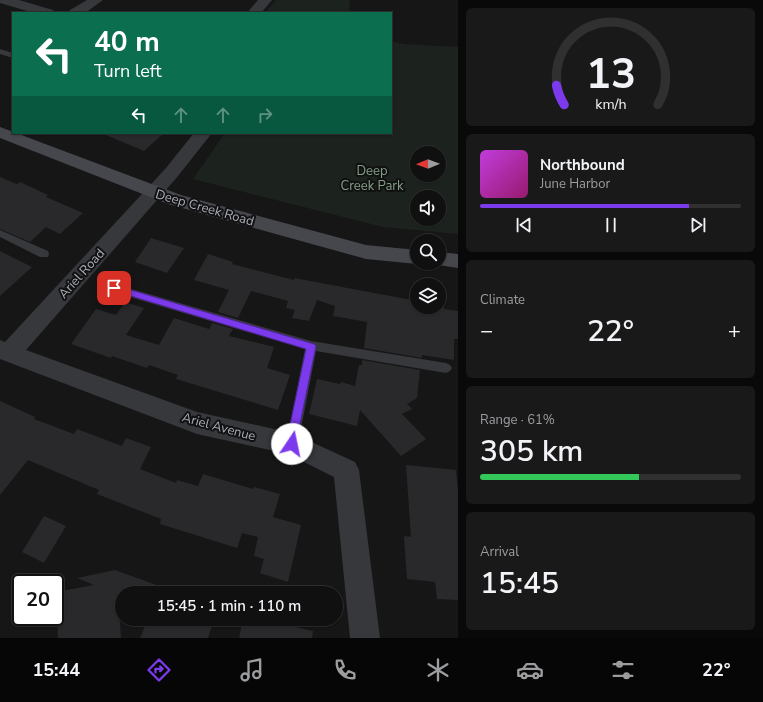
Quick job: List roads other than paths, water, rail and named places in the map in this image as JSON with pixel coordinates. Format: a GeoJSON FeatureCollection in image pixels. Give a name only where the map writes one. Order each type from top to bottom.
{"type":"FeatureCollection","features":[{"type":"Feature","properties":{"kind":"street"},"geometry":{"type":"LineString","coordinates":[[5,0],[45,12]]}},
{"type":"Feature","properties":{"kind":"street"},"geometry":{"type":"LineString","coordinates":[[77,12],[96,0]]}},
{"type":"Feature","properties":{"kind":"street"},"geometry":{"type":"LineString","coordinates":[[255,12],[265,0]]}},
{"type":"Feature","properties":{"kind":"street","name":"Deep Creek Road"},"geometry":{"type":"LineString","coordinates":[[0,132],[175,200],[366,252],[410,256]]}},
{"type":"Feature","properties":{"kind":"street","name":"Ariel Road"},"geometry":{"type":"LineString","coordinates":[[4,351],[172,172],[202,134]]}},
{"type":"Feature","properties":{"kind":"street"},"geometry":{"type":"LineString","coordinates":[[446,260],[458,261]]}},
{"type":"Feature","properties":{"kind":"street","name":"Ariel Avenue"},"geometry":{"type":"LineString","coordinates":[[4,351],[197,423],[292,444],[346,470],[365,638]]}},
{"type":"Feature","properties":{"kind":"lane"},"geometry":{"type":"LineString","coordinates":[[0,4],[5,0]]}},
{"type":"Feature","properties":{"kind":"lane"},"geometry":{"type":"LineString","coordinates":[[0,51],[12,56]]}},
{"type":"Feature","properties":{"kind":"lane"},"geometry":{"type":"LineString","coordinates":[[0,233],[44,254]]}},
{"type":"Feature","properties":{"kind":"lane"},"geometry":{"type":"LineString","coordinates":[[114,288],[311,346],[446,368]]}},
{"type":"Feature","properties":{"kind":"lane"},"geometry":{"type":"LineString","coordinates":[[292,444],[311,346]]}},
{"type":"Feature","properties":{"kind":"park label","name":"Deep Creek Park"},"geometry":{"type":"Point","coordinates":[372,178]}}]}
